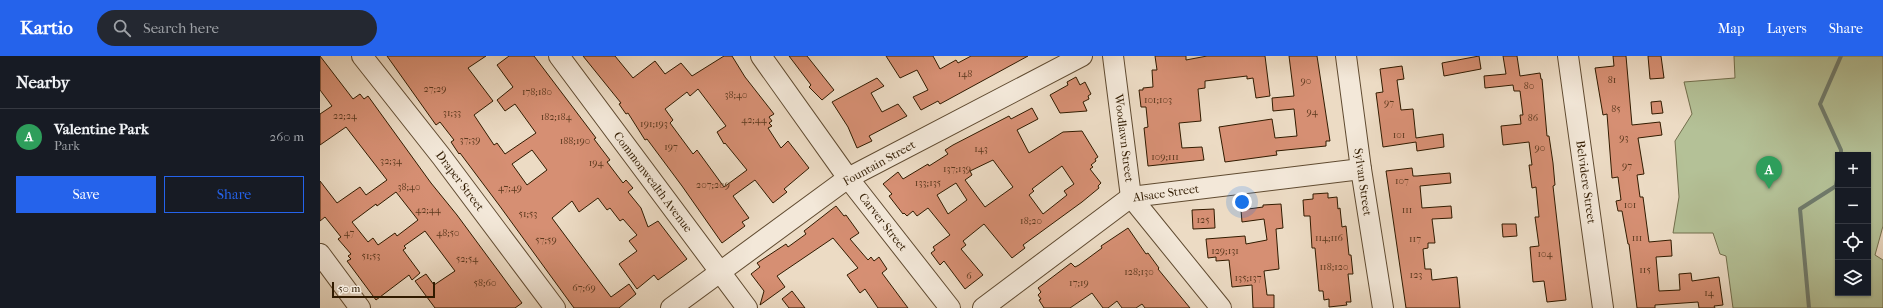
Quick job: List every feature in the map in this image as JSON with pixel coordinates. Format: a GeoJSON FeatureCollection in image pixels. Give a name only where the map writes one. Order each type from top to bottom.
{"type":"FeatureCollection","features":[{"type":"Feature","properties":{"kind":"street","name":"Draper Street"},"geometry":{"type":"LineString","coordinates":[[362,56],[442,156],[555,308]]}},
{"type":"Feature","properties":{"kind":"street","name":"Commonwealth Avenue"},"geometry":{"type":"LineString","coordinates":[[559,56],[746,308]]}},
{"type":"Feature","properties":{"kind":"street","name":"Carver Street"},"geometry":{"type":"LineString","coordinates":[[761,56],[848,178],[950,308]]}},
{"type":"Feature","properties":{"kind":"street","name":"Fountain Street"},"geometry":{"type":"LineString","coordinates":[[671,308],[848,178],[1082,56]]}},
{"type":"Feature","properties":{"kind":"street","name":"Woodlawn Street"},"geometry":{"type":"LineString","coordinates":[[1113,56],[1131,197],[1221,308]]}},
{"type":"Feature","properties":{"kind":"street","name":"Sylvan Street"},"geometry":{"type":"LineString","coordinates":[[1346,56],[1361,169],[1383,308]]}},
{"type":"Feature","properties":{"kind":"street","name":"Belvidere Street"},"geometry":{"type":"LineString","coordinates":[[1568,56],[1604,308]]}},
{"type":"Feature","properties":{"kind":"street","name":"Alsace Street"},"geometry":{"type":"LineString","coordinates":[[983,308],[1131,197],[1361,169]]}},
{"type":"Feature","properties":{"kind":"street"},"geometry":{"type":"LineString","coordinates":[[320,254],[360,308]]}},
{"type":"Feature","properties":{"kind":"green space"},"geometry":{"type":"Polygon","coordinates":[[[1734,56],[1883,56],[1883,226],[1875,255],[1883,260],[1883,308],[1733,308],[1726,256],[1720,254],[1713,233],[1673,233],[1679,197],[1675,141],[1692,114],[1684,82],[1735,78],[1734,56]]]}},
{"type":"Feature","properties":{"kind":"building"},"geometry":{"type":"Polygon","coordinates":[[[320,56],[353,99],[360,94],[364,99],[368,96],[431,183],[457,215],[522,303],[515,308],[435,308],[415,281],[426,274],[434,285],[455,271],[425,231],[404,246],[406,248],[403,250],[420,273],[412,280],[409,275],[376,300],[347,261],[351,259],[348,256],[351,254],[338,239],[341,237],[325,217],[320,221],[320,181],[337,203],[360,187],[366,195],[387,180],[346,127],[320,145],[320,114],[332,106],[320,90],[320,56]],[[396,192],[377,206],[376,204],[352,222],[368,242],[373,238],[378,245],[395,233],[397,236],[418,220],[396,192]]]}},
{"type":"Feature","properties":{"kind":"building"},"geometry":{"type":"Polygon","coordinates":[[[387,56],[486,56],[468,68],[493,101],[474,115],[494,145],[497,143],[505,154],[536,133],[515,104],[505,111],[497,100],[513,87],[497,65],[509,56],[534,56],[596,138],[594,139],[610,160],[607,162],[623,183],[626,180],[633,188],[628,192],[641,208],[648,227],[658,221],[687,259],[658,280],[654,275],[637,289],[619,264],[637,251],[629,241],[637,235],[623,219],[620,221],[610,208],[607,210],[598,198],[579,212],[572,201],[552,218],[611,297],[629,284],[636,294],[619,308],[574,308],[499,205],[460,153],[459,154],[451,142],[454,140],[440,122],[436,125],[387,56]],[[532,150],[512,164],[527,185],[547,170],[532,150]]]}},
{"type":"Feature","properties":{"kind":"building"},"geometry":{"type":"Polygon","coordinates":[[[583,56],[615,56],[633,78],[655,61],[665,74],[681,63],[692,76],[724,56],[732,56],[745,77],[774,114],[769,117],[772,121],[769,123],[772,126],[768,128],[781,148],[788,141],[809,168],[784,189],[787,192],[773,203],[755,180],[733,196],[749,218],[742,222],[745,226],[722,243],[647,139],[645,140],[628,113],[626,114],[619,104],[621,103],[583,56]],[[698,89],[690,96],[687,92],[665,109],[673,120],[670,123],[693,154],[697,150],[724,187],[747,170],[725,143],[724,144],[717,132],[726,126],[698,89]]]}},
{"type":"Feature","properties":{"kind":"building"},"geometry":{"type":"Polygon","coordinates":[[[789,56],[807,56],[834,90],[822,100],[809,87],[811,85],[789,56]]]}},
{"type":"Feature","properties":{"kind":"building"},"geometry":{"type":"Polygon","coordinates":[[[886,56],[933,56],[940,69],[956,60],[958,63],[971,56],[1028,56],[940,104],[938,101],[921,110],[913,97],[928,90],[917,70],[900,78],[886,56]]]}},
{"type":"Feature","properties":{"kind":"building"},"geometry":{"type":"Polygon","coordinates":[[[1155,56],[1186,56],[1186,60],[1207,56],[1265,56],[1270,96],[1256,98],[1253,78],[1247,79],[1247,76],[1205,81],[1205,88],[1198,89],[1201,121],[1179,123],[1182,148],[1202,147],[1204,160],[1148,166],[1144,128],[1148,127],[1146,107],[1141,107],[1139,90],[1153,87],[1152,70],[1157,70],[1155,56]]]}},
{"type":"Feature","properties":{"kind":"building"},"geometry":{"type":"Polygon","coordinates":[[[1289,56],[1317,56],[1330,141],[1326,141],[1326,146],[1276,151],[1277,155],[1225,162],[1219,127],[1272,119],[1275,138],[1297,136],[1294,109],[1273,111],[1272,98],[1294,96],[1289,56]]]}},
{"type":"Feature","properties":{"kind":"building"},"geometry":{"type":"Polygon","coordinates":[[[1479,56],[1481,69],[1444,76],[1442,63],[1479,56]]]}},
{"type":"Feature","properties":{"kind":"building"},"geometry":{"type":"Polygon","coordinates":[[[1503,56],[1517,56],[1520,76],[1540,73],[1542,79],[1547,136],[1549,136],[1553,163],[1555,185],[1553,186],[1566,300],[1547,302],[1544,281],[1533,282],[1530,247],[1539,246],[1535,217],[1539,217],[1536,187],[1532,188],[1529,165],[1532,165],[1529,142],[1503,145],[1501,126],[1521,124],[1520,115],[1523,115],[1520,91],[1514,91],[1513,85],[1485,88],[1484,76],[1506,74],[1503,56]]]}},
{"type":"Feature","properties":{"kind":"building"},"geometry":{"type":"Polygon","coordinates":[[[1613,56],[1626,56],[1632,125],[1660,122],[1662,135],[1638,138],[1644,174],[1637,175],[1640,197],[1643,197],[1649,242],[1671,240],[1672,256],[1656,257],[1659,291],[1680,290],[1679,274],[1691,273],[1692,281],[1719,277],[1723,305],[1714,306],[1715,308],[1699,308],[1698,302],[1655,305],[1655,308],[1637,308],[1629,244],[1622,211],[1618,211],[1616,201],[1621,200],[1618,177],[1612,178],[1607,114],[1603,115],[1595,68],[1614,66],[1613,56]]]}},
{"type":"Feature","properties":{"kind":"building"},"geometry":{"type":"Polygon","coordinates":[[[1648,56],[1661,56],[1664,78],[1650,79],[1648,56]]]}},
{"type":"Feature","properties":{"kind":"building"},"geometry":{"type":"Polygon","coordinates":[[[1402,66],[1404,79],[1397,80],[1401,110],[1413,109],[1416,138],[1443,134],[1444,147],[1417,151],[1416,142],[1383,147],[1376,93],[1383,92],[1380,69],[1402,66]]]}},
{"type":"Feature","properties":{"kind":"building"},"geometry":{"type":"Polygon","coordinates":[[[1076,77],[1080,85],[1085,82],[1091,94],[1088,96],[1089,99],[1083,102],[1087,111],[1060,113],[1050,95],[1068,85],[1067,82],[1076,77]]]}},
{"type":"Feature","properties":{"kind":"building"},"geometry":{"type":"Polygon","coordinates":[[[877,78],[884,86],[871,93],[882,112],[898,104],[907,116],[869,136],[872,141],[857,148],[848,127],[832,102],[877,78]]]}},
{"type":"Feature","properties":{"kind":"building"},"geometry":{"type":"Polygon","coordinates":[[[1661,101],[1663,113],[1652,114],[1651,102],[1661,101]]]}},
{"type":"Feature","properties":{"kind":"building"},"geometry":{"type":"Polygon","coordinates":[[[1032,108],[1038,119],[1017,130],[1029,153],[1063,132],[1082,131],[1098,157],[1091,165],[1093,167],[1090,169],[1101,183],[1098,186],[1099,188],[1082,202],[1023,245],[1025,248],[1012,258],[984,224],[963,241],[966,245],[961,249],[983,275],[965,289],[944,261],[940,265],[931,253],[935,250],[933,247],[950,235],[928,208],[917,216],[913,211],[907,216],[904,213],[903,214],[889,196],[892,194],[883,184],[898,172],[903,179],[928,164],[929,166],[948,154],[945,150],[953,145],[1009,116],[1011,119],[1032,108]],[[993,160],[970,171],[972,175],[965,180],[985,207],[1013,187],[993,160]],[[1062,166],[1032,189],[1034,191],[1029,195],[1043,214],[1067,195],[1064,191],[1074,184],[1062,166]],[[956,183],[937,195],[948,214],[967,200],[956,183]]]}},
{"type":"Feature","properties":{"kind":"building"},"geometry":{"type":"Polygon","coordinates":[[[1412,168],[1413,176],[1450,173],[1451,183],[1420,186],[1422,208],[1451,206],[1452,218],[1432,219],[1435,243],[1428,243],[1428,248],[1423,249],[1425,269],[1431,269],[1432,280],[1457,277],[1460,308],[1406,308],[1386,171],[1412,168]]]}},
{"type":"Feature","properties":{"kind":"building"},"geometry":{"type":"Polygon","coordinates":[[[1328,193],[1328,198],[1337,197],[1342,227],[1346,226],[1349,255],[1351,255],[1353,274],[1348,274],[1351,302],[1346,302],[1347,305],[1329,307],[1329,299],[1324,300],[1323,291],[1319,291],[1315,248],[1312,248],[1310,216],[1304,216],[1303,200],[1313,199],[1313,194],[1328,193]]]}},
{"type":"Feature","properties":{"kind":"building"},"geometry":{"type":"Polygon","coordinates":[[[1281,204],[1283,228],[1276,229],[1279,269],[1264,271],[1267,295],[1274,295],[1274,308],[1253,308],[1252,285],[1232,287],[1229,260],[1216,261],[1216,257],[1208,258],[1206,239],[1245,236],[1246,244],[1267,240],[1264,219],[1242,222],[1241,210],[1263,207],[1263,205],[1281,204]]]}},
{"type":"Feature","properties":{"kind":"building"},"geometry":{"type":"Polygon","coordinates":[[[836,206],[844,216],[846,215],[859,233],[850,239],[868,260],[871,257],[874,261],[879,257],[887,269],[882,273],[908,308],[878,308],[865,289],[860,293],[847,275],[858,268],[833,238],[777,276],[785,287],[760,305],[764,291],[751,274],[760,267],[757,263],[786,244],[788,247],[806,234],[804,231],[836,206]]]}},
{"type":"Feature","properties":{"kind":"building"},"geometry":{"type":"Polygon","coordinates":[[[1214,209],[1215,228],[1193,229],[1192,210],[1214,209]]]}},
{"type":"Feature","properties":{"kind":"building"},"geometry":{"type":"Polygon","coordinates":[[[1502,224],[1516,224],[1517,236],[1503,237],[1502,224]]]}},
{"type":"Feature","properties":{"kind":"building"},"geometry":{"type":"Polygon","coordinates":[[[1128,228],[1146,254],[1148,253],[1159,268],[1158,269],[1190,308],[1145,308],[1142,304],[1136,308],[1122,308],[1117,301],[1108,308],[1103,308],[1092,293],[1070,308],[1044,308],[1039,300],[1041,299],[1038,295],[1041,292],[1038,288],[1071,263],[1075,267],[1079,265],[1102,248],[1101,246],[1128,228]]]}},
{"type":"Feature","properties":{"kind":"building"},"geometry":{"type":"Polygon","coordinates":[[[792,291],[805,308],[789,308],[782,299],[792,291]]]}},
{"type":"Feature","properties":{"kind":"waterway"},"geometry":{"type":"LineString","coordinates":[[1841,56],[1820,104],[1841,152]]}},
{"type":"Feature","properties":{"kind":"waterway"},"geometry":{"type":"LineString","coordinates":[[1809,308],[1800,209],[1835,187]]}},
{"type":"Feature","properties":{"kind":"place","name":"Valentine Park"},"geometry":{"type":"Point","coordinates":[1769,189]}}]}
